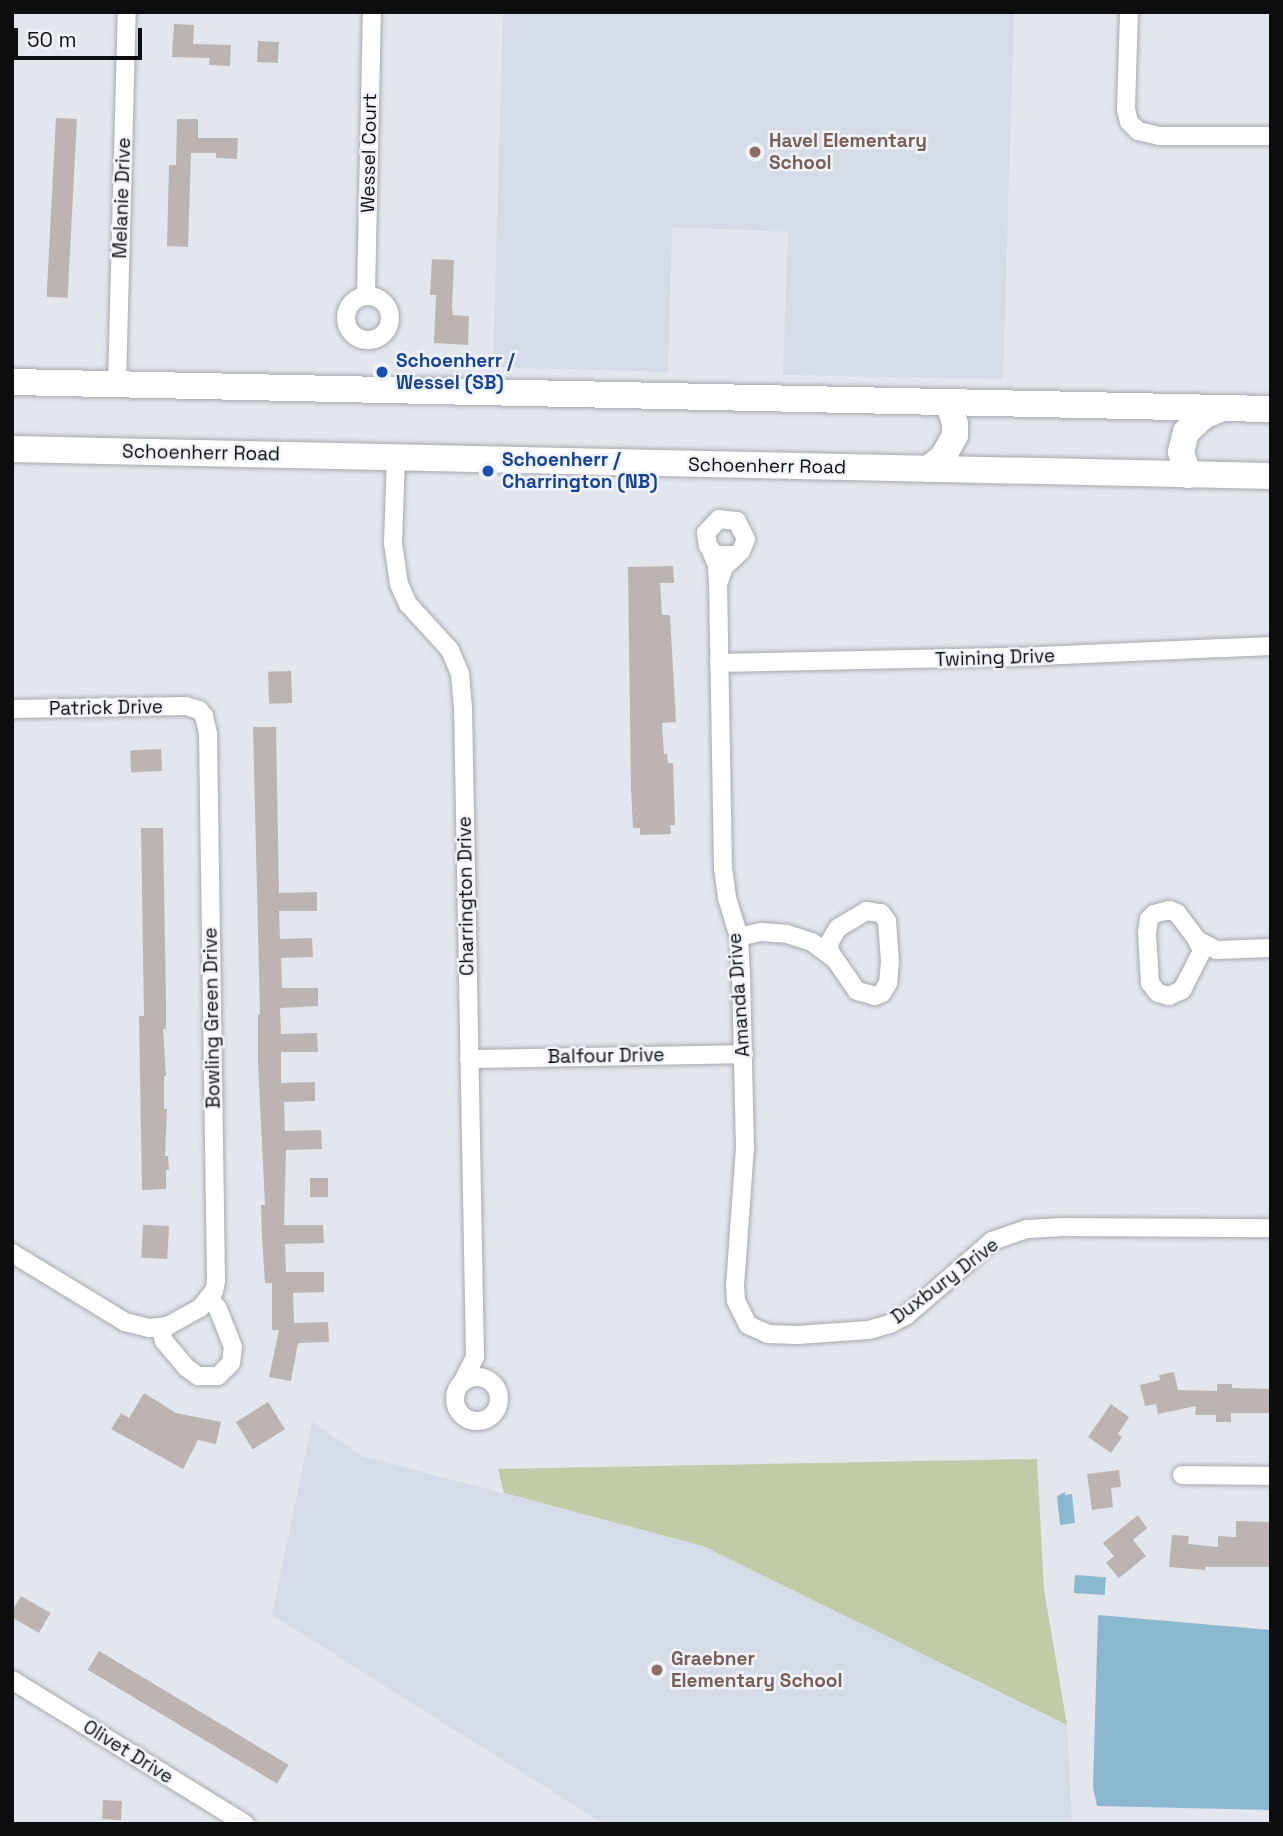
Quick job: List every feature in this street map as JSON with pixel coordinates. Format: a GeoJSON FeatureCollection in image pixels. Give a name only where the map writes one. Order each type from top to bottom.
{"type":"FeatureCollection","features":[{"type":"Feature","properties":{"kind":"main road"},"geometry":{"type":"LineString","coordinates":[[12,382],[1271,409]]}},
{"type":"Feature","properties":{"kind":"main road"},"geometry":{"type":"LineString","coordinates":[[928,469],[943,457],[955,435],[956,424],[949,403]]}},
{"type":"Feature","properties":{"kind":"main road"},"geometry":{"type":"LineString","coordinates":[[1188,475],[1181,452],[1186,432],[1205,415],[1225,408]]}},
{"type":"Feature","properties":{"kind":"main road","name":"Schoenherr Road"},"geometry":{"type":"LineString","coordinates":[[12,449],[1271,476]]}},
{"type":"Feature","properties":{"kind":"street","name":"Melanie Drive"},"geometry":{"type":"LineString","coordinates":[[117,384],[127,12]]}},
{"type":"Feature","properties":{"kind":"street","name":"Wessel Court"},"geometry":{"type":"LineString","coordinates":[[366,294],[372,12]]}},
{"type":"Feature","properties":{"kind":"street"},"geometry":{"type":"LineString","coordinates":[[1129,12],[1126,109],[1129,122],[1138,131],[1159,136],[1271,136]]}},
{"type":"Feature","properties":{"kind":"street","name":"Charrington Drive"},"geometry":{"type":"LineString","coordinates":[[396,457],[393,543],[399,584],[408,604],[450,650],[460,674],[463,709],[475,1357],[455,1396],[455,1404],[463,1417],[478,1422],[490,1417],[498,1405],[498,1391],[475,1357]]}},
{"type":"Feature","properties":{"kind":"street"},"geometry":{"type":"LineString","coordinates":[[718,582],[724,567],[736,555],[746,538],[742,526],[732,518],[719,519],[709,527],[706,539],[711,551],[723,557],[736,555]]}},
{"type":"Feature","properties":{"kind":"street","name":"Amanda Drive"},"geometry":{"type":"LineString","coordinates":[[711,551],[717,565],[718,582],[723,869],[727,898],[739,937],[744,1054],[744,1147],[735,1286],[736,1301],[748,1325]]}},
{"type":"Feature","properties":{"kind":"street","name":"Twining Drive"},"geometry":{"type":"LineString","coordinates":[[719,663],[1026,657],[1271,646]]}},
{"type":"Feature","properties":{"kind":"street","name":"Patrick Drive"},"geometry":{"type":"LineString","coordinates":[[12,709],[186,706],[199,710]]}},
{"type":"Feature","properties":{"kind":"street","name":"Bowling Green Drive"},"geometry":{"type":"LineString","coordinates":[[199,710],[204,716],[208,733],[216,1281],[210,1299]]}},
{"type":"Feature","properties":{"kind":"street"},"geometry":{"type":"LineString","coordinates":[[1161,911],[1177,913],[1202,951],[1196,966],[1182,990],[1175,995],[1163,995],[1153,989],[1148,966],[1149,919],[1161,911]]}},
{"type":"Feature","properties":{"kind":"street"},"geometry":{"type":"LineString","coordinates":[[739,937],[774,933],[812,942],[834,959],[862,994],[882,993],[888,983],[890,962],[887,921],[881,913],[858,913],[812,942]]}},
{"type":"Feature","properties":{"kind":"street"},"geometry":{"type":"LineString","coordinates":[[834,959],[829,943],[838,928]]}},
{"type":"Feature","properties":{"kind":"street"},"geometry":{"type":"LineString","coordinates":[[1197,940],[1217,950],[1271,948]]}},
{"type":"Feature","properties":{"kind":"street"},"geometry":{"type":"LineString","coordinates":[[1196,966],[1217,950]]}},
{"type":"Feature","properties":{"kind":"street","name":"Balfour Drive"},"geometry":{"type":"LineString","coordinates":[[469,1059],[744,1054]]}},
{"type":"Feature","properties":{"kind":"street","name":"Duxbury Drive"},"geometry":{"type":"LineString","coordinates":[[748,1325],[768,1334],[797,1335],[869,1331],[890,1324],[907,1314],[992,1241],[1027,1229],[1271,1228]]}},
{"type":"Feature","properties":{"kind":"street"},"geometry":{"type":"LineString","coordinates":[[12,1253],[125,1322],[160,1327],[188,1317],[210,1299],[218,1309],[233,1347],[231,1363],[218,1376],[198,1376],[187,1368],[164,1341],[160,1327]]}},
{"type":"Feature","properties":{"kind":"street"},"geometry":{"type":"LineString","coordinates":[[462,1383],[475,1377],[489,1381]]}},
{"type":"Feature","properties":{"kind":"street"},"geometry":{"type":"LineString","coordinates":[[1182,1475],[1271,1476]]}},
{"type":"Feature","properties":{"kind":"street","name":"Olivet Drive"},"geometry":{"type":"LineString","coordinates":[[12,1680],[237,1822]]}},
{"type":"Feature","properties":{"kind":"shaded area","name":"Havel Elementary School"},"geometry":{"type":"Polygon","coordinates":[[[503,12],[1014,12],[1003,379],[783,375],[788,232],[672,227],[668,372],[493,367],[503,12]]]}},
{"type":"Feature","properties":{"kind":"shaded area","name":"Graebner Elementary School"},"geometry":{"type":"Polygon","coordinates":[[[312,1422],[362,1456],[703,1546],[1067,1725],[1072,1824],[604,1824],[272,1615],[312,1422]]]}},
{"type":"Feature","properties":{"kind":"green space"},"geometry":{"type":"Polygon","coordinates":[[[1037,1459],[1044,1590],[1067,1725],[703,1546],[504,1493],[498,1469],[1037,1459]]]}},
{"type":"Feature","properties":{"kind":"water"},"geometry":{"type":"Polygon","coordinates":[[[1065,1492],[1065,1495],[1072,1494],[1075,1523],[1060,1525],[1057,1496],[1065,1492]]]}},
{"type":"Feature","properties":{"kind":"water"},"geometry":{"type":"Polygon","coordinates":[[[1075,1575],[1106,1577],[1105,1595],[1074,1593],[1075,1575]]]}},
{"type":"Feature","properties":{"kind":"water"},"geometry":{"type":"Polygon","coordinates":[[[1098,1615],[1271,1630],[1271,1810],[1097,1806],[1093,1787],[1098,1615]]]}},
{"type":"Feature","properties":{"kind":"building"},"geometry":{"type":"Polygon","coordinates":[[[174,24],[194,25],[193,44],[231,45],[230,66],[209,65],[210,58],[172,57],[174,24]]]}},
{"type":"Feature","properties":{"kind":"building"},"geometry":{"type":"Polygon","coordinates":[[[258,41],[279,42],[278,63],[257,62],[258,41]]]}},
{"type":"Feature","properties":{"kind":"building"},"geometry":{"type":"Polygon","coordinates":[[[56,118],[77,119],[68,298],[47,297],[56,118]]]}},
{"type":"Feature","properties":{"kind":"building"},"geometry":{"type":"Polygon","coordinates":[[[177,119],[198,119],[198,138],[238,138],[237,159],[216,158],[216,153],[191,153],[188,247],[167,246],[169,165],[176,165],[177,119]]]}},
{"type":"Feature","properties":{"kind":"building"},"geometry":{"type":"Polygon","coordinates":[[[432,259],[454,260],[453,315],[469,316],[468,345],[434,343],[436,295],[430,295],[432,259]]]}},
{"type":"Feature","properties":{"kind":"building"},"geometry":{"type":"Polygon","coordinates":[[[673,566],[674,583],[660,583],[662,615],[670,615],[676,722],[662,723],[664,754],[667,754],[668,763],[673,763],[675,825],[670,825],[671,834],[640,835],[640,828],[633,828],[631,789],[628,567],[673,566]]]}},
{"type":"Feature","properties":{"kind":"building"},"geometry":{"type":"Polygon","coordinates":[[[291,671],[292,703],[269,704],[268,672],[291,671]]]}},
{"type":"Feature","properties":{"kind":"building"},"geometry":{"type":"Polygon","coordinates":[[[253,727],[276,727],[279,893],[317,892],[317,911],[279,911],[280,939],[312,938],[313,957],[281,958],[282,988],[318,988],[318,1006],[280,1008],[281,1034],[317,1033],[318,1052],[281,1052],[281,1083],[315,1082],[315,1101],[284,1102],[285,1131],[321,1130],[322,1149],[286,1150],[284,1225],[323,1225],[324,1243],[285,1244],[286,1272],[324,1272],[324,1292],[293,1293],[294,1323],[328,1322],[329,1342],[298,1343],[291,1381],[269,1377],[279,1330],[272,1330],[272,1283],[265,1283],[262,1237],[261,1205],[265,1205],[258,1062],[260,1014],[253,727]]]}},
{"type":"Feature","properties":{"kind":"building"},"geometry":{"type":"Polygon","coordinates":[[[161,749],[162,771],[131,773],[130,751],[161,749]]]}},
{"type":"Feature","properties":{"kind":"building"},"geometry":{"type":"Polygon","coordinates":[[[141,828],[163,828],[166,1001],[166,1029],[163,1029],[166,1076],[164,1109],[167,1109],[165,1156],[168,1156],[169,1170],[166,1170],[166,1189],[142,1190],[139,1016],[144,1016],[141,828]]]}},
{"type":"Feature","properties":{"kind":"building"},"geometry":{"type":"Polygon","coordinates":[[[310,1178],[328,1178],[328,1197],[310,1197],[310,1178]]]}},
{"type":"Feature","properties":{"kind":"building"},"geometry":{"type":"Polygon","coordinates":[[[143,1225],[169,1226],[167,1259],[141,1258],[143,1225]]]}},
{"type":"Feature","properties":{"kind":"building"},"geometry":{"type":"Polygon","coordinates":[[[1174,1372],[1178,1390],[1217,1391],[1217,1384],[1232,1384],[1232,1388],[1271,1389],[1271,1413],[1231,1413],[1231,1422],[1216,1422],[1216,1415],[1195,1415],[1196,1406],[1158,1414],[1156,1404],[1145,1406],[1140,1385],[1160,1380],[1159,1375],[1174,1372]]]}},
{"type":"Feature","properties":{"kind":"building"},"geometry":{"type":"Polygon","coordinates":[[[144,1393],[176,1413],[221,1422],[216,1444],[198,1440],[183,1469],[111,1429],[121,1413],[129,1418],[144,1393]]]}},
{"type":"Feature","properties":{"kind":"building"},"geometry":{"type":"Polygon","coordinates":[[[268,1402],[285,1429],[253,1449],[236,1422],[268,1402]]]}},
{"type":"Feature","properties":{"kind":"building"},"geometry":{"type":"Polygon","coordinates":[[[1111,1404],[1129,1417],[1118,1434],[1122,1437],[1111,1453],[1088,1437],[1111,1404]]]}},
{"type":"Feature","properties":{"kind":"building"},"geometry":{"type":"Polygon","coordinates":[[[1119,1470],[1121,1487],[1111,1488],[1113,1507],[1092,1510],[1087,1474],[1119,1470]]]}},
{"type":"Feature","properties":{"kind":"building"},"geometry":{"type":"Polygon","coordinates":[[[1138,1515],[1147,1528],[1133,1540],[1146,1556],[1119,1578],[1106,1563],[1114,1556],[1103,1543],[1138,1515]]]}},
{"type":"Feature","properties":{"kind":"building"},"geometry":{"type":"Polygon","coordinates":[[[1236,1521],[1271,1522],[1271,1567],[1205,1567],[1205,1570],[1169,1567],[1172,1535],[1189,1536],[1188,1544],[1218,1547],[1218,1536],[1236,1537],[1236,1521]]]}},
{"type":"Feature","properties":{"kind":"building"},"geometry":{"type":"Polygon","coordinates":[[[21,1596],[50,1613],[39,1633],[12,1617],[12,1612],[21,1596]]]}},
{"type":"Feature","properties":{"kind":"building"},"geometry":{"type":"Polygon","coordinates":[[[99,1651],[288,1765],[277,1784],[88,1670],[99,1651]]]}},
{"type":"Feature","properties":{"kind":"building"},"geometry":{"type":"Polygon","coordinates":[[[103,1800],[122,1801],[121,1820],[102,1819],[103,1800]]]}},
{"type":"Feature","properties":{"kind":"place","name":"Havel Elementary School"},"geometry":{"type":"Point","coordinates":[755,152]}},
{"type":"Feature","properties":{"kind":"place","name":"Schoenherr / Wessel (SB)"},"geometry":{"type":"Point","coordinates":[382,372]}},
{"type":"Feature","properties":{"kind":"place","name":"Schoenherr / Charrington (NB)"},"geometry":{"type":"Point","coordinates":[488,471]}},
{"type":"Feature","properties":{"kind":"place","name":"Graebner Elementary School"},"geometry":{"type":"Point","coordinates":[657,1670]}}]}
